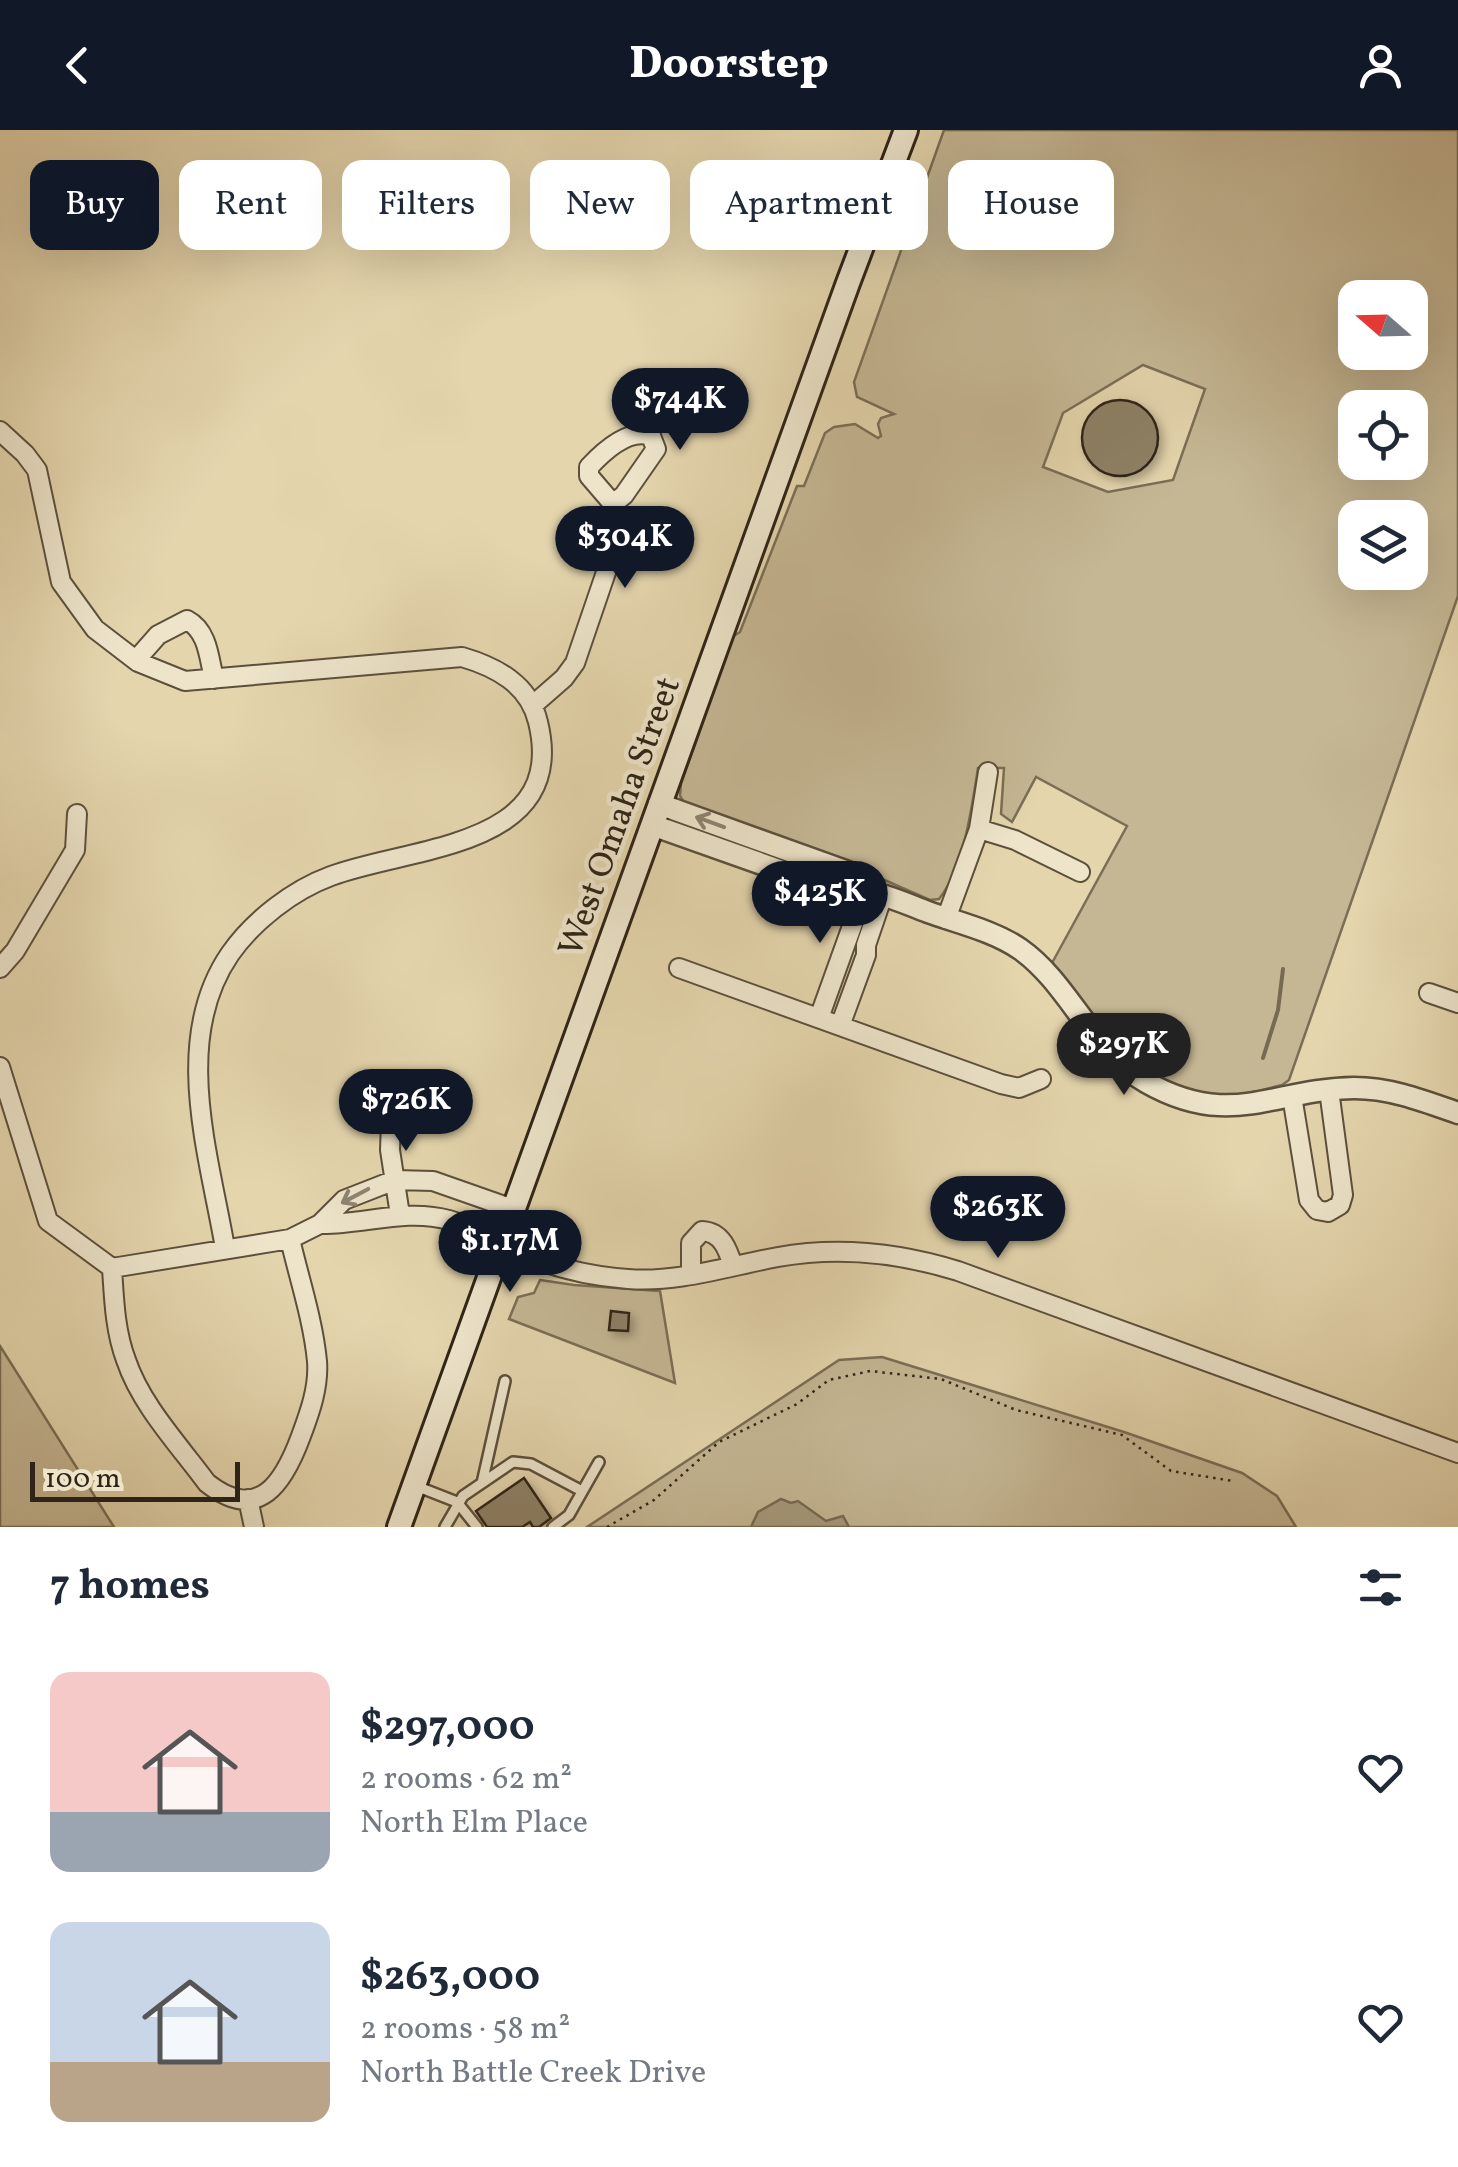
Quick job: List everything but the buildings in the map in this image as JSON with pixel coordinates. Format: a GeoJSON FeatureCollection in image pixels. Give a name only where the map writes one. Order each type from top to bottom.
{"type":"FeatureCollection","features":[{"type":"Feature","properties":{"kind":"main road","name":"West Omaha Street"},"geometry":{"type":"LineString","coordinates":[[399,1527],[906,130]]}},
{"type":"Feature","properties":{"kind":"street"},"geometry":{"type":"LineString","coordinates":[[0,431],[37,470],[61,582],[95,628],[136,660],[184,681],[462,657],[492,666],[518,685],[534,709],[543,742],[540,774],[526,802],[502,824],[474,838],[330,876],[274,907],[230,954],[204,1012],[197,1076],[224,1248]]}},
{"type":"Feature","properties":{"kind":"street"},"geometry":{"type":"LineString","coordinates":[[534,709],[575,663],[617,540],[613,504]]}},
{"type":"Feature","properties":{"kind":"street"},"geometry":{"type":"LineString","coordinates":[[136,660],[158,635],[187,620],[204,637],[214,679]]}},
{"type":"Feature","properties":{"kind":"street"},"geometry":{"type":"LineString","coordinates":[[946,919],[978,829],[988,772]]}},
{"type":"Feature","properties":{"kind":"street"},"geometry":{"type":"LineString","coordinates":[[0,968],[14,952],[75,850],[77,814]]}},
{"type":"Feature","properties":{"kind":"street"},"geometry":{"type":"LineString","coordinates":[[656,814],[841,892],[870,891],[1020,950],[1045,973],[1113,1054],[1149,1084],[1218,1106],[1251,1106],[1329,1090],[1386,1091],[1457,1110]]}},
{"type":"Feature","properties":{"kind":"street"},"geometry":{"type":"LineString","coordinates":[[978,829],[1015,840],[1080,872]]}},
{"type":"Feature","properties":{"kind":"street"},"geometry":{"type":"LineString","coordinates":[[819,1018],[870,891]]}},
{"type":"Feature","properties":{"kind":"street"},"geometry":{"type":"LineString","coordinates":[[840,1026],[863,965],[870,891]]}},
{"type":"Feature","properties":{"kind":"street"},"geometry":{"type":"LineString","coordinates":[[679,968],[1001,1084],[1019,1088],[1040,1079]]}},
{"type":"Feature","properties":{"kind":"street"},"geometry":{"type":"LineString","coordinates":[[1429,993],[1458,1003]]}},
{"type":"Feature","properties":{"kind":"street"},"geometry":{"type":"LineString","coordinates":[[0,1067],[48,1221],[112,1268],[290,1238],[320,1224],[344,1200],[395,1180],[422,1179],[446,1184],[513,1209]]}},
{"type":"Feature","properties":{"kind":"street"},"geometry":{"type":"LineString","coordinates":[[1292,1096],[1309,1200],[1317,1210],[1328,1212],[1340,1205],[1343,1195],[1329,1090]]}},
{"type":"Feature","properties":{"kind":"street"},"geometry":{"type":"LineString","coordinates":[[392,1094],[390,1150],[400,1215]]}},
{"type":"Feature","properties":{"kind":"street"},"geometry":{"type":"LineString","coordinates":[[439,1218],[446,1184]]}},
{"type":"Feature","properties":{"kind":"street"},"geometry":{"type":"LineString","coordinates":[[320,1224],[400,1215],[439,1218],[487,1233],[562,1268],[648,1280],[782,1256],[835,1252],[877,1253],[935,1264],[1458,1454]]}},
{"type":"Feature","properties":{"kind":"street"},"geometry":{"type":"LineString","coordinates":[[691,1274],[691,1242],[702,1231],[711,1231],[723,1242],[734,1266]]}},
{"type":"Feature","properties":{"kind":"street"},"geometry":{"type":"LineString","coordinates":[[112,1268],[116,1316],[126,1362],[149,1404],[207,1483],[220,1493],[248,1499],[279,1484],[288,1470],[316,1382],[313,1336],[290,1238]]}},
{"type":"Feature","properties":{"kind":"street"},"geometry":{"type":"LineString","coordinates":[[248,1499],[254,1527]]}},
{"type":"Feature","properties":{"kind":"lane"},"geometry":{"type":"LineString","coordinates":[[482,1482],[504,1381]]}},
{"type":"Feature","properties":{"kind":"lane"},"geometry":{"type":"LineString","coordinates":[[445,1527],[457,1502],[512,1462],[531,1464],[582,1491]]}},
{"type":"Feature","properties":{"kind":"lane"},"geometry":{"type":"LineString","coordinates":[[553,1527],[569,1515],[599,1462]]}},
{"type":"Feature","properties":{"kind":"lane"},"geometry":{"type":"LineString","coordinates":[[414,1485],[457,1502],[477,1527]]}},
{"type":"Feature","properties":{"kind":"path"},"geometry":{"type":"LineString","coordinates":[[607,1527],[654,1500],[719,1442],[796,1404],[829,1380],[870,1371],[941,1379],[998,1404],[1122,1434],[1172,1472],[1233,1481]]}},
{"type":"Feature","properties":{"kind":"shaded area"},"geometry":{"type":"Polygon","coordinates":[[[944,130],[1458,130],[1458,596],[1289,1080],[1282,1085],[1228,1095],[1198,1092],[1172,1083],[1126,1051],[1052,963],[1127,826],[1036,777],[1012,822],[1001,814],[1004,768],[978,768],[966,836],[955,871],[939,899],[930,900],[850,865],[685,804],[680,796],[726,641],[740,632],[797,486],[804,486],[825,433],[834,427],[855,424],[878,438],[881,418],[894,414],[857,397],[854,382],[901,250],[928,250],[928,175],[944,130]],[[1143,365],[1063,413],[1043,467],[1108,492],[1173,480],[1205,389],[1143,365]]]}},
{"type":"Feature","properties":{"kind":"shaded area"},"geometry":{"type":"Polygon","coordinates":[[[540,1280],[660,1291],[675,1383],[509,1319],[518,1297],[534,1293],[540,1280]]]}},
{"type":"Feature","properties":{"kind":"shaded area"},"geometry":{"type":"Polygon","coordinates":[[[0,1346],[114,1527],[0,1527],[0,1346]]]}},
{"type":"Feature","properties":{"kind":"shaded area"},"geometry":{"type":"Polygon","coordinates":[[[882,1357],[1242,1473],[1277,1496],[1296,1527],[587,1527],[839,1360],[882,1357]]]}},
{"type":"Feature","properties":{"kind":"shaded area"},"geometry":{"type":"Polygon","coordinates":[[[781,1499],[798,1501],[826,1521],[843,1516],[849,1527],[751,1527],[758,1512],[781,1499]]]}},
{"type":"Feature","properties":{"kind":"waterway"},"geometry":{"type":"LineString","coordinates":[[1263,1058],[1278,1010],[1283,969]]}}]}
